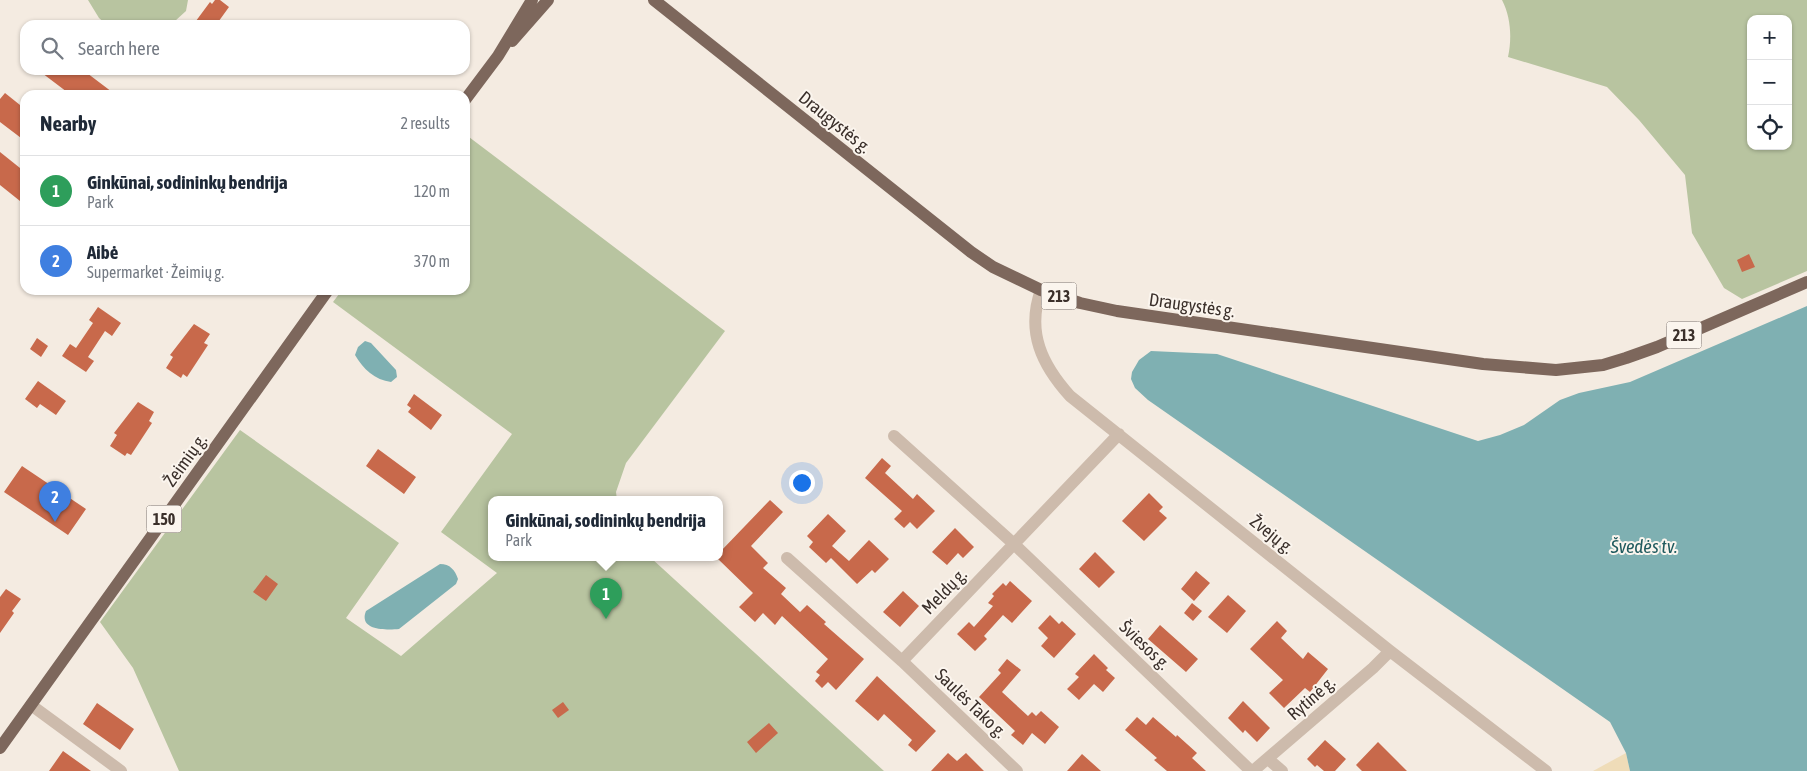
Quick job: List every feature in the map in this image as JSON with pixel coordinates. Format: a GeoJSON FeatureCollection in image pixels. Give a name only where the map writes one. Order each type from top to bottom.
{"type":"FeatureCollection","features":[{"type":"Feature","properties":{"kind":"main road"},"geometry":{"type":"LineString","coordinates":[[470,93],[498,56],[532,0]]}},
{"type":"Feature","properties":{"kind":"main road"},"geometry":{"type":"LineString","coordinates":[[498,56],[529,24],[548,0]]}},
{"type":"Feature","properties":{"kind":"main road","name":"Draugystės g."},"geometry":{"type":"LineString","coordinates":[[654,0],[971,252],[993,267],[1041,290],[1080,303],[1157,318],[1483,364],[1556,370],[1603,365],[1626,358],[1657,347],[1807,282]]}},
{"type":"Feature","properties":{"kind":"main road","name":"Žeimių g."},"geometry":{"type":"LineString","coordinates":[[0,748],[324,295]]}},
{"type":"Feature","properties":{"kind":"street","name":"Žvejų g."},"geometry":{"type":"LineString","coordinates":[[1041,290],[1034,318],[1037,335],[1046,364],[1054,378],[1070,396],[1390,651],[1546,771]]}},
{"type":"Feature","properties":{"kind":"street","name":"Meldų g."},"geometry":{"type":"LineString","coordinates":[[902,661],[1119,434]]}},
{"type":"Feature","properties":{"kind":"street","name":"Šviesos g."},"geometry":{"type":"LineString","coordinates":[[894,436],[1014,544],[1252,771]]}},
{"type":"Feature","properties":{"kind":"street"},"geometry":{"type":"LineString","coordinates":[[788,558],[902,661]]}},
{"type":"Feature","properties":{"kind":"street","name":"Rytinė g."},"geometry":{"type":"LineString","coordinates":[[1252,771],[1373,668],[1390,651]]}},
{"type":"Feature","properties":{"kind":"street","name":"Saulės Tako g."},"geometry":{"type":"LineString","coordinates":[[902,661],[1017,771]]}},
{"type":"Feature","properties":{"kind":"street"},"geometry":{"type":"LineString","coordinates":[[31,704],[121,771]]}},
{"type":"Feature","properties":{"kind":"street"},"geometry":{"type":"LineString","coordinates":[[1268,758],[1282,771]]}},
{"type":"Feature","properties":{"kind":"green space"},"geometry":{"type":"Polygon","coordinates":[[[88,0],[188,0],[186,11],[176,20],[101,20],[88,0]]]}},
{"type":"Feature","properties":{"kind":"green space"},"geometry":{"type":"Polygon","coordinates":[[[1502,0],[1807,0],[1807,271],[1742,299],[1724,288],[1692,233],[1685,175],[1639,120],[1607,87],[1508,57],[1510,28],[1502,0]]]}},
{"type":"Feature","properties":{"kind":"green space"},"geometry":{"type":"Polygon","coordinates":[[[470,138],[725,331],[626,463],[616,492],[616,496],[488,496],[488,561],[654,561],[884,771],[179,771],[133,668],[100,622],[240,430],[399,543],[346,618],[401,656],[497,573],[441,532],[512,434],[333,302],[338,295],[470,295],[470,138]]]}},
{"type":"Feature","properties":{"kind":"sand"},"geometry":{"type":"Polygon","coordinates":[[[1626,753],[1630,771],[1593,771],[1626,753]]]}},
{"type":"Feature","properties":{"kind":"water","name":"Švedės tv."},"geometry":{"type":"Polygon","coordinates":[[[1807,306],[1807,771],[1630,771],[1626,753],[1610,722],[1148,400],[1135,388],[1131,379],[1132,372],[1139,360],[1151,351],[1217,354],[1478,441],[1500,435],[1524,425],[1560,400],[1579,393],[1630,382],[1807,306]]]}},
{"type":"Feature","properties":{"kind":"water"},"geometry":{"type":"Polygon","coordinates":[[[365,341],[371,343],[396,370],[397,377],[391,382],[375,376],[358,360],[355,355],[358,347],[365,341]]]}},
{"type":"Feature","properties":{"kind":"water"},"geometry":{"type":"Polygon","coordinates":[[[440,564],[447,565],[454,570],[458,579],[456,584],[399,629],[375,628],[366,622],[366,611],[440,564]]]}},
{"type":"Feature","properties":{"kind":"building"},"geometry":{"type":"Polygon","coordinates":[[[215,0],[220,0],[229,7],[220,20],[197,20],[210,2],[212,4],[215,0]]]}},
{"type":"Feature","properties":{"kind":"building"},"geometry":{"type":"Polygon","coordinates":[[[45,75],[90,75],[109,90],[64,90],[45,75]]]}},
{"type":"Feature","properties":{"kind":"building"},"geometry":{"type":"Polygon","coordinates":[[[5,93],[20,105],[20,137],[0,122],[0,99],[5,93]]]}},
{"type":"Feature","properties":{"kind":"building"},"geometry":{"type":"Polygon","coordinates":[[[0,152],[20,168],[20,201],[0,185],[0,152]]]}},
{"type":"Feature","properties":{"kind":"building"},"geometry":{"type":"Polygon","coordinates":[[[1749,254],[1755,267],[1742,272],[1737,260],[1749,254]]]}},
{"type":"Feature","properties":{"kind":"building"},"geometry":{"type":"Polygon","coordinates":[[[98,307],[121,323],[112,336],[105,331],[88,357],[94,361],[86,372],[62,356],[70,344],[76,348],[93,323],[89,320],[98,307]]]}},
{"type":"Feature","properties":{"kind":"building"},"geometry":{"type":"Polygon","coordinates":[[[194,324],[210,334],[204,343],[208,345],[187,377],[183,374],[181,378],[166,368],[173,357],[170,355],[194,324]]]}},
{"type":"Feature","properties":{"kind":"building"},"geometry":{"type":"Polygon","coordinates":[[[37,338],[48,346],[41,357],[30,349],[37,338]]]}},
{"type":"Feature","properties":{"kind":"building"},"geometry":{"type":"Polygon","coordinates":[[[38,381],[66,401],[56,415],[40,404],[37,408],[25,399],[38,381]]]}},
{"type":"Feature","properties":{"kind":"building"},"geometry":{"type":"Polygon","coordinates":[[[414,394],[442,415],[431,430],[408,412],[411,408],[407,405],[414,394]]]}},
{"type":"Feature","properties":{"kind":"building"},"geometry":{"type":"Polygon","coordinates":[[[138,402],[154,412],[149,421],[152,423],[131,455],[127,453],[125,456],[110,446],[117,435],[114,433],[138,402]]]}},
{"type":"Feature","properties":{"kind":"building"},"geometry":{"type":"Polygon","coordinates":[[[378,449],[416,477],[404,494],[366,466],[378,449]]]}},
{"type":"Feature","properties":{"kind":"building"},"geometry":{"type":"Polygon","coordinates":[[[882,458],[891,466],[885,473],[913,499],[917,494],[935,511],[917,529],[910,522],[904,528],[894,519],[902,511],[865,478],[882,458]]]}},
{"type":"Feature","properties":{"kind":"building"},"geometry":{"type":"Polygon","coordinates":[[[22,466],[86,509],[68,535],[4,492],[22,466]]]}},
{"type":"Feature","properties":{"kind":"building"},"geometry":{"type":"Polygon","coordinates":[[[1149,493],[1163,507],[1159,511],[1167,518],[1144,541],[1122,521],[1149,493]]]}},
{"type":"Feature","properties":{"kind":"building"},"geometry":{"type":"Polygon","coordinates":[[[770,500],[783,512],[751,546],[768,563],[763,568],[786,588],[781,594],[800,612],[807,605],[826,622],[824,624],[864,659],[836,690],[828,682],[822,688],[815,681],[820,675],[816,672],[828,659],[782,616],[775,625],[763,613],[755,622],[739,607],[753,593],[720,561],[723,561],[723,549],[770,500]]]}},
{"type":"Feature","properties":{"kind":"building"},"geometry":{"type":"Polygon","coordinates":[[[828,514],[846,531],[832,546],[849,561],[869,540],[889,559],[875,573],[872,570],[857,584],[831,558],[826,563],[809,547],[813,542],[807,536],[828,514]]]}},
{"type":"Feature","properties":{"kind":"building"},"geometry":{"type":"Polygon","coordinates":[[[955,528],[974,547],[963,558],[958,553],[947,565],[932,552],[955,528]]]}},
{"type":"Feature","properties":{"kind":"building"},"geometry":{"type":"Polygon","coordinates":[[[1095,552],[1115,572],[1099,588],[1079,569],[1095,552]]]}},
{"type":"Feature","properties":{"kind":"building"},"geometry":{"type":"Polygon","coordinates":[[[1196,571],[1210,583],[1194,601],[1181,589],[1196,571]]]}},
{"type":"Feature","properties":{"kind":"building"},"geometry":{"type":"Polygon","coordinates":[[[266,575],[278,584],[266,601],[253,592],[266,575]]]}},
{"type":"Feature","properties":{"kind":"building"},"geometry":{"type":"Polygon","coordinates":[[[1010,581],[1032,601],[1012,623],[1003,615],[984,636],[987,639],[975,651],[957,634],[969,622],[974,627],[993,606],[988,603],[994,596],[992,594],[1003,583],[1006,586],[1010,581]]]}},
{"type":"Feature","properties":{"kind":"building"},"geometry":{"type":"Polygon","coordinates":[[[6,589],[21,599],[0,633],[0,597],[6,589]]]}},
{"type":"Feature","properties":{"kind":"building"},"geometry":{"type":"Polygon","coordinates":[[[903,591],[919,606],[900,627],[883,612],[903,591]]]}},
{"type":"Feature","properties":{"kind":"building"},"geometry":{"type":"Polygon","coordinates":[[[1228,595],[1246,611],[1227,633],[1208,617],[1228,595]]]}},
{"type":"Feature","properties":{"kind":"building"},"geometry":{"type":"Polygon","coordinates":[[[1192,603],[1202,611],[1193,621],[1184,613],[1192,603]]]}},
{"type":"Feature","properties":{"kind":"building"},"geometry":{"type":"Polygon","coordinates":[[[1050,615],[1059,624],[1062,621],[1076,634],[1054,658],[1041,646],[1048,638],[1038,628],[1050,615]]]}},
{"type":"Feature","properties":{"kind":"building"},"geometry":{"type":"Polygon","coordinates":[[[1277,621],[1287,631],[1281,638],[1303,659],[1308,652],[1328,669],[1310,692],[1305,688],[1284,708],[1269,693],[1283,680],[1250,649],[1277,621]]]}},
{"type":"Feature","properties":{"kind":"building"},"geometry":{"type":"Polygon","coordinates":[[[1160,625],[1198,659],[1186,672],[1148,639],[1160,625]]]}},
{"type":"Feature","properties":{"kind":"building"},"geometry":{"type":"Polygon","coordinates":[[[1094,654],[1108,668],[1106,670],[1115,678],[1103,692],[1094,684],[1079,700],[1067,689],[1079,677],[1075,674],[1094,654]]]}},
{"type":"Feature","properties":{"kind":"building"},"geometry":{"type":"Polygon","coordinates":[[[1007,659],[1021,670],[1002,692],[1028,716],[1032,712],[1036,716],[1041,711],[1059,727],[1045,744],[1032,733],[1023,745],[1011,735],[1015,731],[979,697],[1001,673],[998,670],[1007,659]]]}},
{"type":"Feature","properties":{"kind":"building"},"geometry":{"type":"Polygon","coordinates":[[[877,676],[936,731],[916,752],[908,745],[912,740],[884,714],[878,721],[855,701],[877,676]]]}},
{"type":"Feature","properties":{"kind":"building"},"geometry":{"type":"Polygon","coordinates":[[[1243,701],[1270,728],[1257,742],[1245,730],[1243,733],[1228,718],[1243,701]]]}},
{"type":"Feature","properties":{"kind":"building"},"geometry":{"type":"Polygon","coordinates":[[[563,702],[569,710],[558,718],[552,710],[563,702]]]}},
{"type":"Feature","properties":{"kind":"building"},"geometry":{"type":"Polygon","coordinates":[[[97,703],[134,729],[120,750],[83,724],[97,703]]]}},
{"type":"Feature","properties":{"kind":"building"},"geometry":{"type":"Polygon","coordinates":[[[1137,717],[1146,725],[1153,717],[1176,737],[1177,735],[1197,753],[1192,758],[1206,771],[1167,771],[1154,760],[1157,758],[1125,730],[1137,717]]]}},
{"type":"Feature","properties":{"kind":"building"},"geometry":{"type":"Polygon","coordinates":[[[769,723],[778,733],[756,753],[747,742],[769,723]]]}},
{"type":"Feature","properties":{"kind":"building"},"geometry":{"type":"Polygon","coordinates":[[[1325,740],[1346,759],[1335,771],[1324,771],[1317,765],[1315,767],[1307,759],[1325,740]]]}},
{"type":"Feature","properties":{"kind":"building"},"geometry":{"type":"Polygon","coordinates":[[[1378,742],[1407,771],[1362,771],[1356,765],[1378,742]]]}},
{"type":"Feature","properties":{"kind":"building"},"geometry":{"type":"Polygon","coordinates":[[[63,751],[91,771],[49,771],[63,751]]]}},
{"type":"Feature","properties":{"kind":"building"},"geometry":{"type":"Polygon","coordinates":[[[948,753],[957,761],[966,753],[984,771],[931,771],[948,753]]]}},
{"type":"Feature","properties":{"kind":"building"},"geometry":{"type":"Polygon","coordinates":[[[1082,754],[1101,771],[1067,771],[1082,754]]]}},
{"type":"Feature","properties":{"kind":"place","name":"Aibė"},"geometry":{"type":"Point","coordinates":[55,522]}},
{"type":"Feature","properties":{"kind":"place","name":"Ginkūnai, sodininkų bendrija"},"geometry":{"type":"Point","coordinates":[606,619]}}]}
